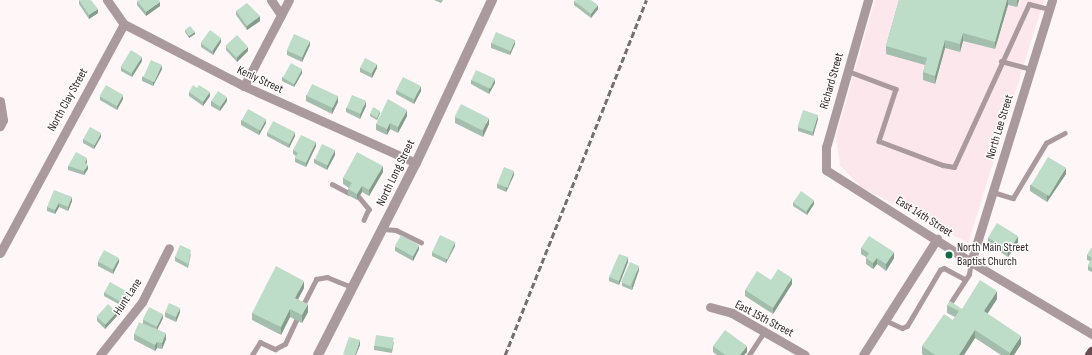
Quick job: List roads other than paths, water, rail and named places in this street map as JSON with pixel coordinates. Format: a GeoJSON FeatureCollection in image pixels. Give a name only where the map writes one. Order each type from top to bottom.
{"type":"FeatureCollection","features":[{"type":"Feature","properties":{"kind":"street","name":"Kenly Street"},"geometry":{"type":"LineString","coordinates":[[107,0],[124,24],[244,86],[416,163]]}},
{"type":"Feature","properties":{"kind":"street"},"geometry":{"type":"LineString","coordinates":[[271,0],[282,16]]}},
{"type":"Feature","properties":{"kind":"street"},"geometry":{"type":"LineString","coordinates":[[244,86],[282,16],[289,0]]}},
{"type":"Feature","properties":{"kind":"street","name":"North Long Street"},"geometry":{"type":"LineString","coordinates":[[318,355],[354,288],[416,163],[492,0]]}},
{"type":"Feature","properties":{"kind":"street","name":"Richard Street"},"geometry":{"type":"LineString","coordinates":[[826,170],[826,147],[868,0]]}},
{"type":"Feature","properties":{"kind":"street","name":"North Lee Street"},"geometry":{"type":"LineString","coordinates":[[972,262],[1051,4]]}},
{"type":"Feature","properties":{"kind":"street","name":"North Clay Street"},"geometry":{"type":"LineString","coordinates":[[0,253],[124,24]]}},
{"type":"Feature","properties":{"kind":"street"},"geometry":{"type":"LineString","coordinates":[[0,101],[3,120],[0,126]]}},
{"type":"Feature","properties":{"kind":"street","name":"East 14th Street"},"geometry":{"type":"LineString","coordinates":[[826,170],[972,262],[1092,334]]}},
{"type":"Feature","properties":{"kind":"street"},"geometry":{"type":"LineString","coordinates":[[863,355],[937,239]]}},
{"type":"Feature","properties":{"kind":"street","name":"Hunt Lane"},"geometry":{"type":"LineString","coordinates":[[100,355],[142,302],[169,248]]}},
{"type":"Feature","properties":{"kind":"street","name":"East 15th Street"},"geometry":{"type":"LineString","coordinates":[[710,307],[732,313],[805,355]]}},
{"type":"Feature","properties":{"kind":"lane"},"geometry":{"type":"LineString","coordinates":[[848,71],[896,89],[879,141],[943,165],[954,167],[1029,2],[1051,4]]}},
{"type":"Feature","properties":{"kind":"lane"},"geometry":{"type":"LineString","coordinates":[[1001,61],[1031,69]]}},
{"type":"Feature","properties":{"kind":"lane"},"geometry":{"type":"LineString","coordinates":[[993,192],[1013,198],[1046,143],[1065,133]]}},
{"type":"Feature","properties":{"kind":"lane"},"geometry":{"type":"LineString","coordinates":[[332,184],[349,193]]}},
{"type":"Feature","properties":{"kind":"lane"},"geometry":{"type":"LineString","coordinates":[[359,197],[369,209],[364,220]]}},
{"type":"Feature","properties":{"kind":"lane"},"geometry":{"type":"LineString","coordinates":[[383,229],[396,230],[421,242]]}},
{"type":"Feature","properties":{"kind":"lane"},"geometry":{"type":"LineString","coordinates":[[951,302],[965,279],[972,262]]}},
{"type":"Feature","properties":{"kind":"lane"},"geometry":{"type":"LineString","coordinates":[[885,320],[902,328],[907,326],[940,270],[944,268],[965,279]]}},
{"type":"Feature","properties":{"kind":"lane"},"geometry":{"type":"LineString","coordinates":[[301,309],[316,279],[327,277],[354,288]]}},
{"type":"Feature","properties":{"kind":"lane"},"geometry":{"type":"LineString","coordinates":[[252,355],[260,342],[275,349],[285,344],[296,320]]}},
{"type":"Feature","properties":{"kind":"lane"},"geometry":{"type":"LineString","coordinates":[[749,355],[764,332]]}},
{"type":"Feature","properties":{"kind":"railway"},"geometry":{"type":"LineString","coordinates":[[505,355],[646,0]]}},
{"type":"Feature","properties":{"kind":"place","name":"North Main Street Baptist Church"},"geometry":{"type":"Point","coordinates":[949,255]}}]}
